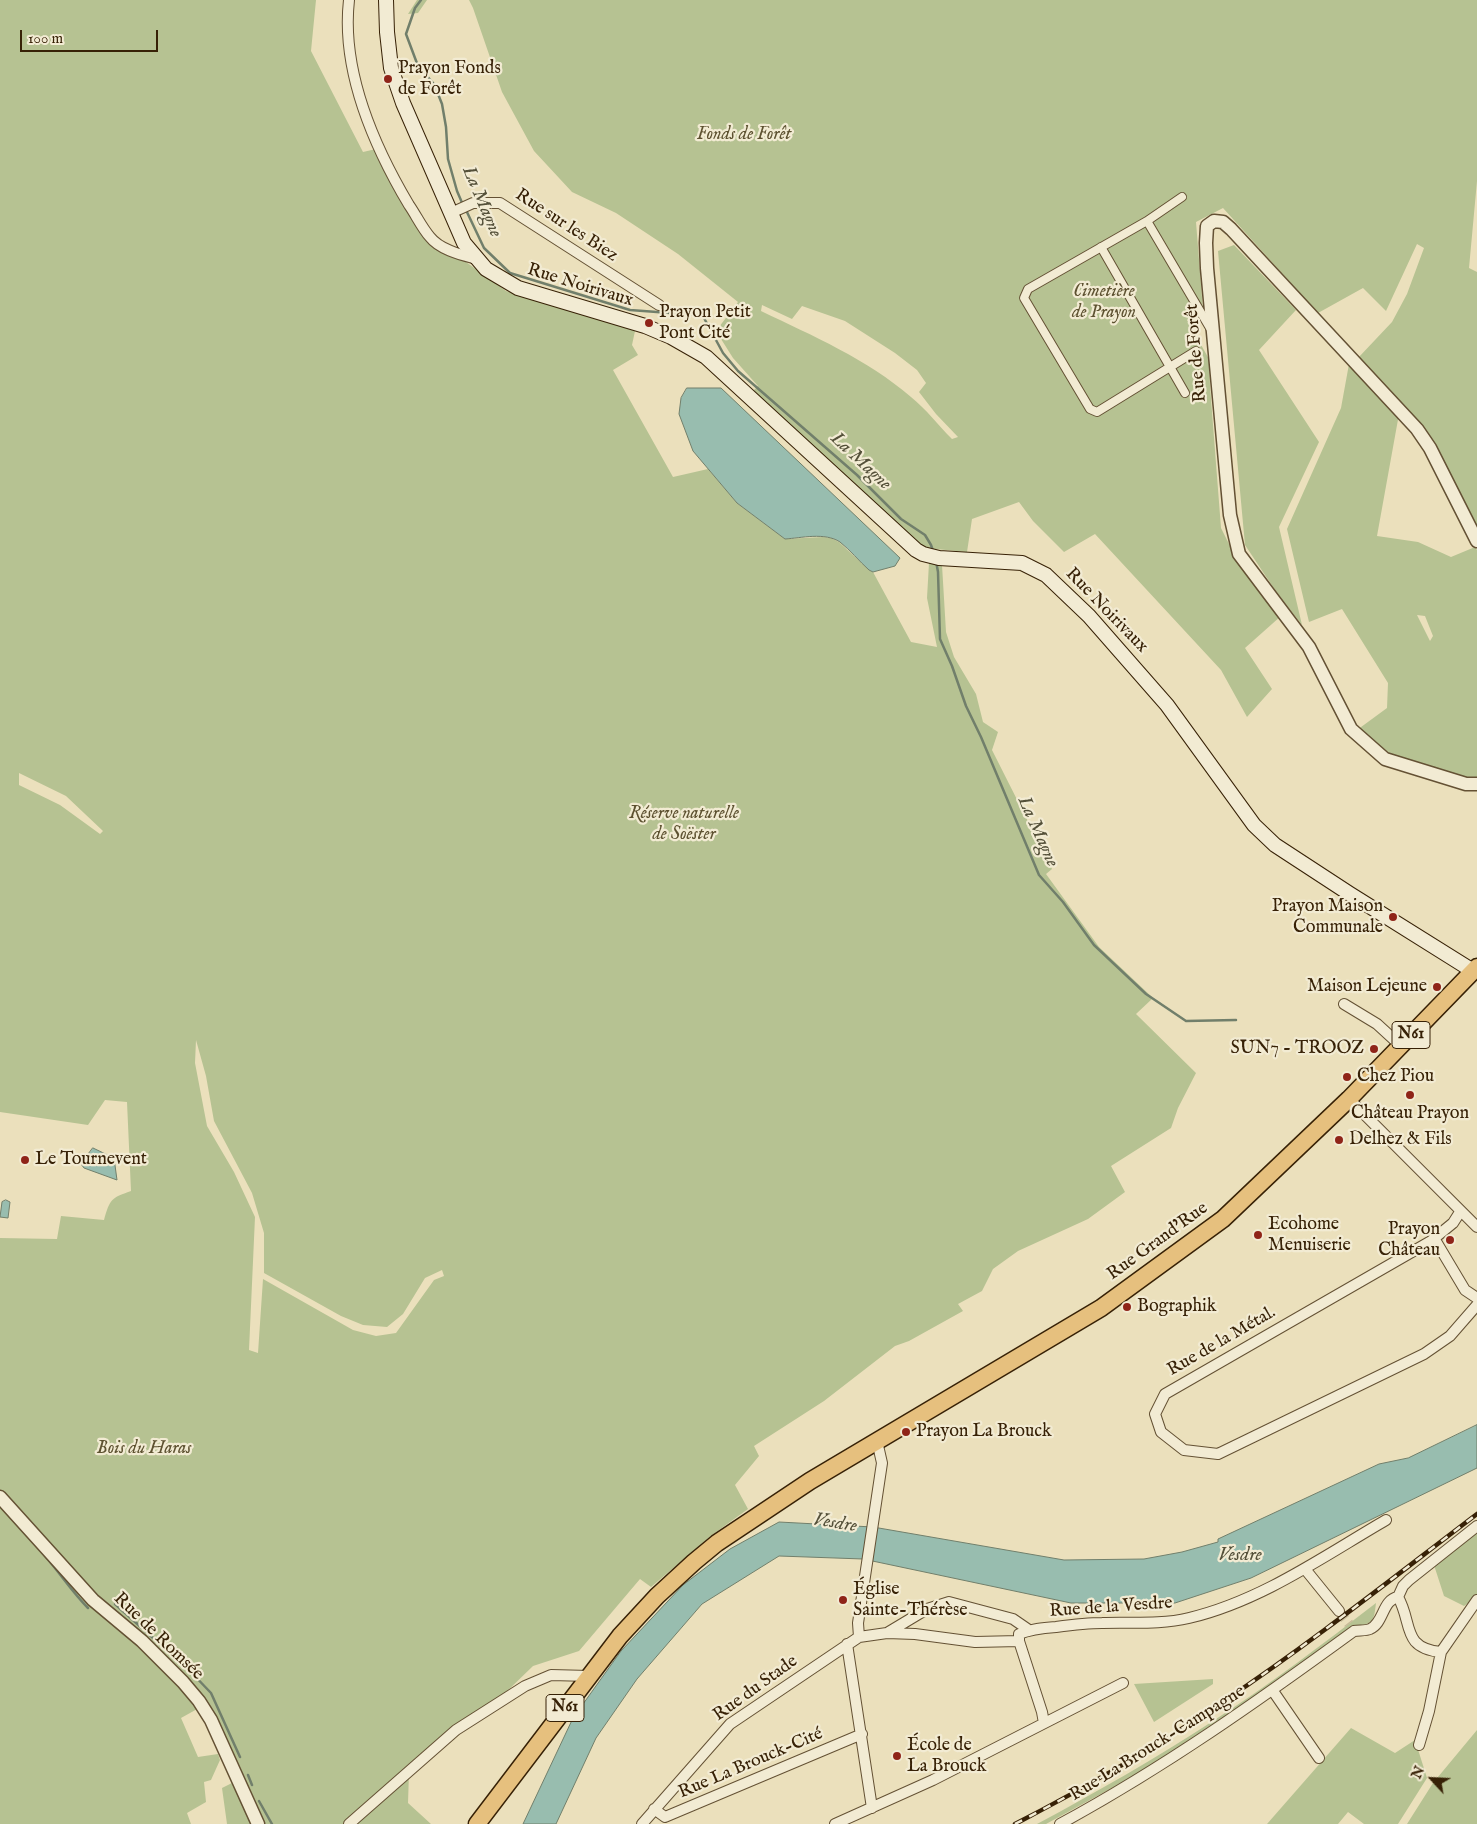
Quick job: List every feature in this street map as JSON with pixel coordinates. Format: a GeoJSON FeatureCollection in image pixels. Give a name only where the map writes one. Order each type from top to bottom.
{"type":"FeatureCollection","features":[{"type":"Feature","properties":{"kind":"main road","name":"Rue Noirivaux"},"geometry":{"type":"LineString","coordinates":[[386,0],[391,68],[403,103],[455,210],[464,243],[486,269],[518,288],[644,326],[671,337],[706,357],[916,550],[934,557],[1022,563],[1046,574],[1089,616],[1167,704],[1254,825],[1275,845],[1350,894],[1475,969]]}},
{"type":"Feature","properties":{"kind":"main road","name":"Rue Grand'Rue"},"geometry":{"type":"LineString","coordinates":[[589,1676],[620,1636],[657,1596],[694,1562],[733,1532],[810,1481],[1101,1308],[1223,1219],[1349,1099],[1475,969]]}},
{"type":"Feature","properties":{"kind":"main road","name":"N61"},"geometry":{"type":"LineString","coordinates":[[477,1824],[589,1676]]}},
{"type":"Feature","properties":{"kind":"street"},"geometry":{"type":"LineString","coordinates":[[348,0],[347,15],[350,52],[356,83],[378,146],[392,177],[430,238],[456,254],[477,259]]}},
{"type":"Feature","properties":{"kind":"street"},"geometry":{"type":"LineString","coordinates":[[1182,197],[1146,221],[1028,288],[1024,298],[1090,409],[1097,412],[1196,351]]}},
{"type":"Feature","properties":{"kind":"street","name":"Rue sur les Biez"},"geometry":{"type":"LineString","coordinates":[[455,210],[473,203],[500,203],[659,305]]}},
{"type":"Feature","properties":{"kind":"street"},"geometry":{"type":"LineString","coordinates":[[1146,221],[1213,334]]}},
{"type":"Feature","properties":{"kind":"street","name":"Rue de Forêt"},"geometry":{"type":"LineString","coordinates":[[1477,541],[1430,448],[1417,429],[1231,229],[1223,222],[1214,221],[1207,226],[1206,244],[1213,334],[1230,515],[1239,554],[1309,647],[1351,730],[1385,759],[1466,784],[1477,784]]}},
{"type":"Feature","properties":{"kind":"street"},"geometry":{"type":"LineString","coordinates":[[1101,247],[1185,393]]}},
{"type":"Feature","properties":{"kind":"street"},"geometry":{"type":"LineString","coordinates":[[1344,1004],[1377,1024],[1401,1046]]}},
{"type":"Feature","properties":{"kind":"street"},"geometry":{"type":"LineString","coordinates":[[1349,1099],[1477,1227]]}},
{"type":"Feature","properties":{"kind":"street","name":"Rue de la Métal."},"geometry":{"type":"LineString","coordinates":[[1460,1212],[1453,1223],[1434,1238],[1165,1394],[1155,1414],[1161,1432],[1184,1450],[1218,1454],[1424,1354],[1450,1336],[1477,1305]]}},
{"type":"Feature","properties":{"kind":"street"},"geometry":{"type":"LineString","coordinates":[[1434,1238],[1465,1290],[1477,1298]]}},
{"type":"Feature","properties":{"kind":"street"},"geometry":{"type":"LineString","coordinates":[[859,1637],[858,1623],[882,1463],[877,1441]]}},
{"type":"Feature","properties":{"kind":"street","name":"Rue de Romsée"},"geometry":{"type":"LineString","coordinates":[[0,1497],[93,1600],[142,1641],[199,1701],[211,1720],[258,1824]]}},
{"type":"Feature","properties":{"kind":"street","name":"Rue de la Vesdre"},"geometry":{"type":"LineString","coordinates":[[859,1637],[887,1633],[915,1634],[975,1642],[1019,1641],[1019,1634],[1029,1630],[1102,1623],[1151,1624],[1189,1618],[1237,1603],[1305,1569],[1386,1520]]}},
{"type":"Feature","properties":{"kind":"street","name":"Rue La Brouck-Campagne"},"geometry":{"type":"LineString","coordinates":[[1060,1824],[1120,1791],[1273,1691],[1351,1628],[1369,1630],[1377,1624],[1392,1598],[1398,1596],[1402,1586],[1477,1526]]}},
{"type":"Feature","properties":{"kind":"street"},"geometry":{"type":"LineString","coordinates":[[1305,1569],[1339,1611]]}},
{"type":"Feature","properties":{"kind":"street"},"geometry":{"type":"LineString","coordinates":[[1398,1596],[1404,1607],[1410,1635],[1417,1644],[1428,1651],[1441,1652]]}},
{"type":"Feature","properties":{"kind":"street"},"geometry":{"type":"LineString","coordinates":[[1419,1745],[1429,1711],[1441,1652],[1477,1600]]}},
{"type":"Feature","properties":{"kind":"street","name":"Rue de la Vesdre"},"geometry":{"type":"LineString","coordinates":[[887,1633],[927,1609],[949,1602],[1013,1619],[1029,1630]]}},
{"type":"Feature","properties":{"kind":"street","name":"Rue du Stade"},"geometry":{"type":"LineString","coordinates":[[642,1824],[730,1724],[859,1637]]}},
{"type":"Feature","properties":{"kind":"street"},"geometry":{"type":"LineString","coordinates":[[1019,1641],[1044,1723]]}},
{"type":"Feature","properties":{"kind":"street"},"geometry":{"type":"LineString","coordinates":[[848,1644],[872,1808]]}},
{"type":"Feature","properties":{"kind":"street"},"geometry":{"type":"LineString","coordinates":[[348,1824],[456,1730],[526,1686],[551,1675],[589,1676]]}},
{"type":"Feature","properties":{"kind":"street"},"geometry":{"type":"LineString","coordinates":[[836,1824],[933,1780],[1122,1684]]}},
{"type":"Feature","properties":{"kind":"street","name":"Rue La Brouck-Campagne"},"geometry":{"type":"LineString","coordinates":[[1273,1691],[1319,1758]]}},
{"type":"Feature","properties":{"kind":"street","name":"Rue La Brouck-Cité"},"geometry":{"type":"LineString","coordinates":[[654,1809],[665,1817],[862,1734]]}},
{"type":"Feature","properties":{"kind":"green space"},"geometry":{"type":"Polygon","coordinates":[[[0,0],[316,0],[311,51],[363,152],[376,149],[443,252],[466,262],[506,291],[635,331],[632,345],[638,355],[613,370],[673,477],[708,469],[737,503],[785,539],[823,537],[839,542],[873,572],[911,642],[937,647],[927,598],[929,563],[942,565],[946,632],[954,657],[976,694],[983,722],[998,732],[992,750],[1052,869],[1046,874],[1099,947],[1153,998],[1136,1014],[1196,1073],[1178,1108],[1171,1128],[1111,1166],[1125,1192],[1088,1219],[1018,1251],[993,1269],[982,1291],[958,1304],[963,1311],[909,1341],[895,1346],[824,1401],[754,1446],[759,1456],[735,1485],[748,1509],[712,1535],[651,1587],[640,1579],[579,1651],[533,1666],[500,1698],[409,1772],[408,1803],[431,1824],[227,1824],[222,1788],[242,1778],[208,1703],[181,1718],[198,1757],[218,1754],[220,1760],[211,1780],[204,1782],[206,1802],[187,1813],[191,1824],[0,1824],[0,1238],[57,1239],[61,1216],[104,1220],[112,1200],[131,1191],[127,1102],[105,1100],[88,1125],[0,1112],[0,0]],[[19,773],[19,785],[60,805],[100,834],[103,831],[66,796],[19,773]],[[196,1040],[195,1063],[207,1126],[234,1172],[255,1217],[249,1350],[258,1353],[263,1279],[353,1330],[376,1336],[396,1333],[434,1280],[444,1276],[442,1270],[425,1278],[403,1314],[387,1327],[363,1325],[341,1316],[264,1273],[264,1233],[252,1193],[214,1121],[206,1076],[196,1040]]]}},
{"type":"Feature","properties":{"kind":"green space"},"geometry":{"type":"Polygon","coordinates":[[[417,0],[427,0],[418,13],[408,14],[417,0]]]}},
{"type":"Feature","properties":{"kind":"green space"},"geometry":{"type":"Polygon","coordinates":[[[469,0],[1477,0],[1477,181],[1469,268],[1477,272],[1477,531],[1437,450],[1417,419],[1358,358],[1392,322],[1407,294],[1424,248],[1417,244],[1386,311],[1363,288],[1318,313],[1223,208],[1196,222],[1203,310],[1187,320],[1209,359],[1221,528],[1239,564],[1281,616],[1245,648],[1272,689],[1247,717],[1221,670],[1095,534],[1064,552],[1033,521],[1019,502],[972,519],[967,552],[925,548],[799,436],[752,392],[758,386],[733,358],[716,331],[738,302],[678,254],[616,213],[572,192],[534,151],[502,92],[469,0]],[[762,305],[761,311],[839,349],[894,383],[927,412],[952,439],[958,437],[936,414],[919,392],[926,383],[917,370],[895,353],[845,321],[802,306],[792,319],[762,305]]]}},
{"type":"Feature","properties":{"kind":"green space"},"geometry":{"type":"Polygon","coordinates":[[[1234,245],[1296,310],[1259,350],[1319,442],[1279,527],[1302,625],[1275,590],[1245,545],[1218,251],[1234,245]]]}},
{"type":"Feature","properties":{"kind":"green space"},"geometry":{"type":"Polygon","coordinates":[[[1349,364],[1399,414],[1377,536],[1418,542],[1451,557],[1475,547],[1477,550],[1477,778],[1464,778],[1390,755],[1357,730],[1387,708],[1388,683],[1342,609],[1309,622],[1287,529],[1341,408],[1349,364]],[[1417,615],[1430,641],[1433,636],[1425,616],[1417,615]]]}},
{"type":"Feature","properties":{"kind":"green space"},"geometry":{"type":"Polygon","coordinates":[[[1477,1526],[1477,1597],[1464,1606],[1444,1596],[1433,1562],[1477,1526]]]}},
{"type":"Feature","properties":{"kind":"green space"},"geometry":{"type":"Polygon","coordinates":[[[1376,1603],[1374,1616],[1371,1621],[1359,1626],[1143,1771],[1046,1824],[1037,1824],[1082,1800],[1213,1721],[1296,1664],[1376,1603]]]}},
{"type":"Feature","properties":{"kind":"green space"},"geometry":{"type":"Polygon","coordinates":[[[1213,1679],[1213,1684],[1154,1722],[1134,1684],[1213,1679]]]}},
{"type":"Feature","properties":{"kind":"green space"},"geometry":{"type":"Polygon","coordinates":[[[1351,1728],[1395,1753],[1415,1740],[1427,1778],[1398,1824],[1364,1824],[1348,1812],[1338,1824],[1267,1824],[1351,1728]]]}},
{"type":"Feature","properties":{"kind":"green space"},"geometry":{"type":"Polygon","coordinates":[[[1477,1730],[1477,1824],[1407,1824],[1433,1783],[1477,1730]]]}},
{"type":"Feature","properties":{"kind":"water"},"geometry":{"type":"Polygon","coordinates":[[[687,388],[721,388],[900,558],[895,566],[873,572],[840,542],[827,537],[813,536],[785,539],[737,503],[693,451],[679,414],[681,398],[687,388]]]}},
{"type":"Feature","properties":{"kind":"water"},"geometry":{"type":"Polygon","coordinates":[[[93,1148],[114,1158],[117,1180],[84,1168],[81,1164],[93,1148]]]}},
{"type":"Feature","properties":{"kind":"water"},"geometry":{"type":"Polygon","coordinates":[[[6,1200],[10,1202],[8,1218],[0,1217],[2,1202],[6,1200]]]}},
{"type":"Feature","properties":{"kind":"water","name":"Vesdre"},"geometry":{"type":"Polygon","coordinates":[[[1477,1425],[1477,1468],[1251,1578],[1175,1603],[1071,1603],[863,1559],[779,1556],[702,1604],[637,1679],[596,1738],[556,1824],[523,1824],[573,1718],[621,1651],[683,1585],[730,1549],[779,1522],[873,1527],[1064,1560],[1144,1559],[1182,1552],[1218,1542],[1218,1539],[1379,1464],[1408,1458],[1477,1425]]]}},
{"type":"Feature","properties":{"kind":"waterway","name":"La Magne"},"geometry":{"type":"LineString","coordinates":[[421,0],[415,8],[406,34],[418,66],[434,84],[442,104],[448,159],[463,205]]}},
{"type":"Feature","properties":{"kind":"waterway","name":"La Magne"},"geometry":{"type":"LineString","coordinates":[[466,210],[484,248],[510,273],[630,310],[697,315],[704,318],[723,353],[738,371],[857,475],[901,519],[925,535],[933,551]]}},
{"type":"Feature","properties":{"kind":"waterway","name":"La Magne"},"geometry":{"type":"LineString","coordinates":[[936,561],[940,639],[966,706],[1039,875],[1063,902],[1094,945],[1146,994],[1186,1021],[1236,1020]]}},
{"type":"Feature","properties":{"kind":"waterway"},"geometry":{"type":"LineString","coordinates":[[45,1556],[88,1608]]}},
{"type":"Feature","properties":{"kind":"waterway"},"geometry":{"type":"LineString","coordinates":[[115,1604],[190,1671],[211,1693],[240,1757]]}},
{"type":"Feature","properties":{"kind":"waterway"},"geometry":{"type":"LineString","coordinates":[[248,1775],[252,1785]]}},
{"type":"Feature","properties":{"kind":"waterway"},"geometry":{"type":"LineString","coordinates":[[259,1801],[272,1824]]}},
{"type":"Feature","properties":{"kind":"tunnel"},"geometry":{"type":"LineString","coordinates":[[1339,1611],[1349,1624]]}},
{"type":"Feature","properties":{"kind":"railway"},"geometry":{"type":"LineString","coordinates":[[1015,1824],[1069,1796],[1224,1701],[1320,1633],[1477,1514]]}},
{"type":"Feature","properties":{"kind":"place","name":"Prayon Fonds de Forêt"},"geometry":{"type":"Point","coordinates":[388,79]}},
{"type":"Feature","properties":{"kind":"place","name":"Prayon Petit Pont Cité"},"geometry":{"type":"Point","coordinates":[649,323]}},
{"type":"Feature","properties":{"kind":"place","name":"Prayon Maison Communale"},"geometry":{"type":"Point","coordinates":[1393,917]}},
{"type":"Feature","properties":{"kind":"place","name":"Maison Lejeune"},"geometry":{"type":"Point","coordinates":[1437,987]}},
{"type":"Feature","properties":{"kind":"place","name":"SUN7 - TROOZ"},"geometry":{"type":"Point","coordinates":[1374,1049]}},
{"type":"Feature","properties":{"kind":"place","name":"Chez Piou"},"geometry":{"type":"Point","coordinates":[1347,1077]}},
{"type":"Feature","properties":{"kind":"place","name":"Château Prayon"},"geometry":{"type":"Point","coordinates":[1410,1095]}},
{"type":"Feature","properties":{"kind":"place","name":"Delhez & Fils"},"geometry":{"type":"Point","coordinates":[1339,1140]}},
{"type":"Feature","properties":{"kind":"place","name":"Le Tournevent"},"geometry":{"type":"Point","coordinates":[25,1160]}},
{"type":"Feature","properties":{"kind":"place","name":"Ecohome Menuiserie"},"geometry":{"type":"Point","coordinates":[1258,1235]}},
{"type":"Feature","properties":{"kind":"place","name":"Prayon Château"},"geometry":{"type":"Point","coordinates":[1450,1240]}},
{"type":"Feature","properties":{"kind":"place","name":"Bographik"},"geometry":{"type":"Point","coordinates":[1127,1307]}},
{"type":"Feature","properties":{"kind":"place","name":"Prayon La Brouck"},"geometry":{"type":"Point","coordinates":[906,1432]}},
{"type":"Feature","properties":{"kind":"place","name":"Église Sainte-Thérèse"},"geometry":{"type":"Point","coordinates":[843,1600]}},
{"type":"Feature","properties":{"kind":"place","name":"École de La Brouck"},"geometry":{"type":"Point","coordinates":[897,1756]}},
{"type":"Feature","properties":{"kind":"park label","name":"Fonds de Forêt"},"geometry":{"type":"Point","coordinates":[744,135]}},
{"type":"Feature","properties":{"kind":"park label","name":"Cimetière de Prayon"},"geometry":{"type":"Point","coordinates":[1104,302]}},
{"type":"Feature","properties":{"kind":"park label","name":"Réserve naturelle de Soëster"},"geometry":{"type":"Point","coordinates":[684,824]}},
{"type":"Feature","properties":{"kind":"park label","name":"Bois du Haras"},"geometry":{"type":"Point","coordinates":[144,1449]}}]}
